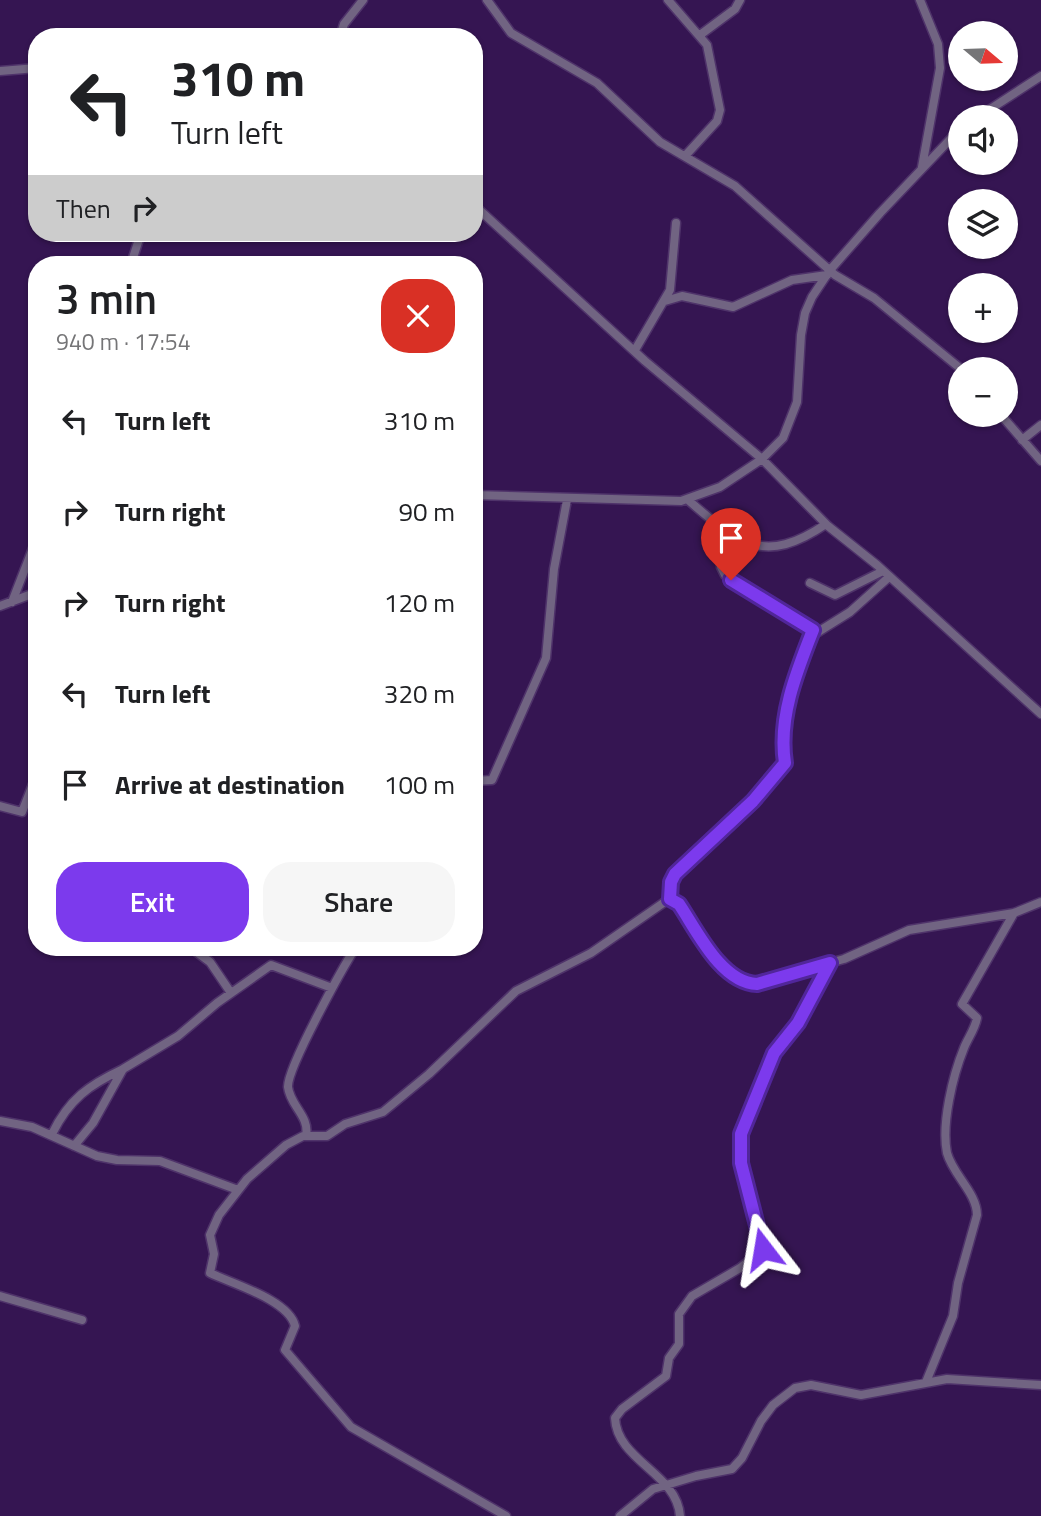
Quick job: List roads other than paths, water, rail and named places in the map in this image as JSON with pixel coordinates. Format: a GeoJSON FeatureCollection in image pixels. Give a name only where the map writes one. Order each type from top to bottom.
{"type":"FeatureCollection","features":[{"type":"Feature","properties":{"kind":"street"},"geometry":{"type":"LineString","coordinates":[[343,28],[363,0]]}},
{"type":"Feature","properties":{"kind":"street"},"geometry":{"type":"LineString","coordinates":[[487,0],[511,33],[597,83],[660,142],[747,196],[829,273],[874,298],[948,358]]}},
{"type":"Feature","properties":{"kind":"street"},"geometry":{"type":"LineString","coordinates":[[668,0],[706,45],[720,110],[716,121],[685,156]]}},
{"type":"Feature","properties":{"kind":"street"},"geometry":{"type":"LineString","coordinates":[[700,35],[736,9],[740,0]]}},
{"type":"Feature","properties":{"kind":"street"},"geometry":{"type":"LineString","coordinates":[[920,0],[938,44],[940,68],[922,167]]}},
{"type":"Feature","properties":{"kind":"street"},"geometry":{"type":"LineString","coordinates":[[0,71],[28,69]]}},
{"type":"Feature","properties":{"kind":"street"},"geometry":{"type":"LineString","coordinates":[[996,105],[1041,76]]}},
{"type":"Feature","properties":{"kind":"street"},"geometry":{"type":"LineString","coordinates":[[483,495],[688,500],[720,487],[762,459],[783,438],[794,412],[800,388],[801,335],[805,313],[829,273],[948,141]]}},
{"type":"Feature","properties":{"kind":"street"},"geometry":{"type":"LineString","coordinates":[[483,213],[635,350],[762,459],[826,524],[886,574],[1041,714]]}},
{"type":"Feature","properties":{"kind":"street"},"geometry":{"type":"LineString","coordinates":[[635,350],[665,301],[671,285],[676,223]]}},
{"type":"Feature","properties":{"kind":"street"},"geometry":{"type":"LineString","coordinates":[[665,301],[682,296],[733,306],[792,280],[829,273]]}},
{"type":"Feature","properties":{"kind":"street"},"geometry":{"type":"LineString","coordinates":[[1022,440],[1041,425]]}},
{"type":"Feature","properties":{"kind":"street"},"geometry":{"type":"LineString","coordinates":[[1011,427],[1041,461]]}},
{"type":"Feature","properties":{"kind":"street"},"geometry":{"type":"LineString","coordinates":[[483,780],[492,780],[543,668],[550,640],[554,569],[567,499]]}},
{"type":"Feature","properties":{"kind":"street"},"geometry":{"type":"LineString","coordinates":[[688,500],[720,528],[752,547],[772,548],[804,539],[826,524]]}},
{"type":"Feature","properties":{"kind":"street"},"geometry":{"type":"LineString","coordinates":[[720,528],[721,567],[725,575],[813,630],[824,631],[837,622],[886,574]]}},
{"type":"Feature","properties":{"kind":"street"},"geometry":{"type":"LineString","coordinates":[[12,603],[28,561]]}},
{"type":"Feature","properties":{"kind":"street"},"geometry":{"type":"LineString","coordinates":[[810,583],[835,595],[886,574]]}},
{"type":"Feature","properties":{"kind":"street"},"geometry":{"type":"LineString","coordinates":[[0,607],[28,596]]}},
{"type":"Feature","properties":{"kind":"street"},"geometry":{"type":"LineString","coordinates":[[670,899],[671,882],[675,874],[753,801],[785,763],[782,752],[788,701],[813,630]]}},
{"type":"Feature","properties":{"kind":"street"},"geometry":{"type":"LineString","coordinates":[[0,806],[22,812],[28,797]]}},
{"type":"Feature","properties":{"kind":"street"},"geometry":{"type":"LineString","coordinates":[[670,899],[679,904],[723,965],[746,983],[757,984],[861,953],[909,930],[1014,914],[1041,902]]}},
{"type":"Feature","properties":{"kind":"street"},"geometry":{"type":"LineString","coordinates":[[506,1516],[351,1427],[285,1350],[295,1326],[289,1314],[270,1300],[210,1273],[214,1252],[210,1235],[219,1215],[238,1190],[286,1144],[306,1136],[327,1136],[345,1124],[383,1112],[429,1074],[516,991],[592,953],[670,899]]}},
{"type":"Feature","properties":{"kind":"street"},"geometry":{"type":"LineString","coordinates":[[926,1382],[953,1316],[958,1283],[977,1215],[976,1205],[952,1166],[945,1139],[945,1126],[960,1059],[976,1023],[975,1014],[962,1004],[1014,914]]}},
{"type":"Feature","properties":{"kind":"street"},"geometry":{"type":"LineString","coordinates":[[202,956],[210,962],[230,993]]}},
{"type":"Feature","properties":{"kind":"street"},"geometry":{"type":"LineString","coordinates":[[306,1136],[306,1121],[292,1100],[289,1080],[331,988],[351,956]]}},
{"type":"Feature","properties":{"kind":"street"},"geometry":{"type":"LineString","coordinates":[[680,1516],[674,1494],[634,1453],[617,1429],[615,1418],[622,1409],[666,1376],[669,1359],[679,1344],[679,1314],[692,1296],[740,1268],[762,1250],[741,1163],[741,1134],[774,1053],[798,1023],[830,963]]}},
{"type":"Feature","properties":{"kind":"street"},"geometry":{"type":"LineString","coordinates":[[52,1134],[68,1104],[90,1084],[123,1069],[178,1036],[230,993],[273,964],[331,988]]}},
{"type":"Feature","properties":{"kind":"street"},"geometry":{"type":"LineString","coordinates":[[74,1146],[93,1123],[123,1069]]}},
{"type":"Feature","properties":{"kind":"street"},"geometry":{"type":"LineString","coordinates":[[0,1121],[52,1134],[108,1159],[160,1161],[238,1190]]}},
{"type":"Feature","properties":{"kind":"street"},"geometry":{"type":"LineString","coordinates":[[0,1296],[82,1320]]}},
{"type":"Feature","properties":{"kind":"street"},"geometry":{"type":"LineString","coordinates":[[620,1516],[646,1493],[667,1484],[732,1469],[742,1458],[761,1421],[773,1405],[794,1388],[811,1385],[861,1395],[947,1379],[1041,1385]]}}]}
